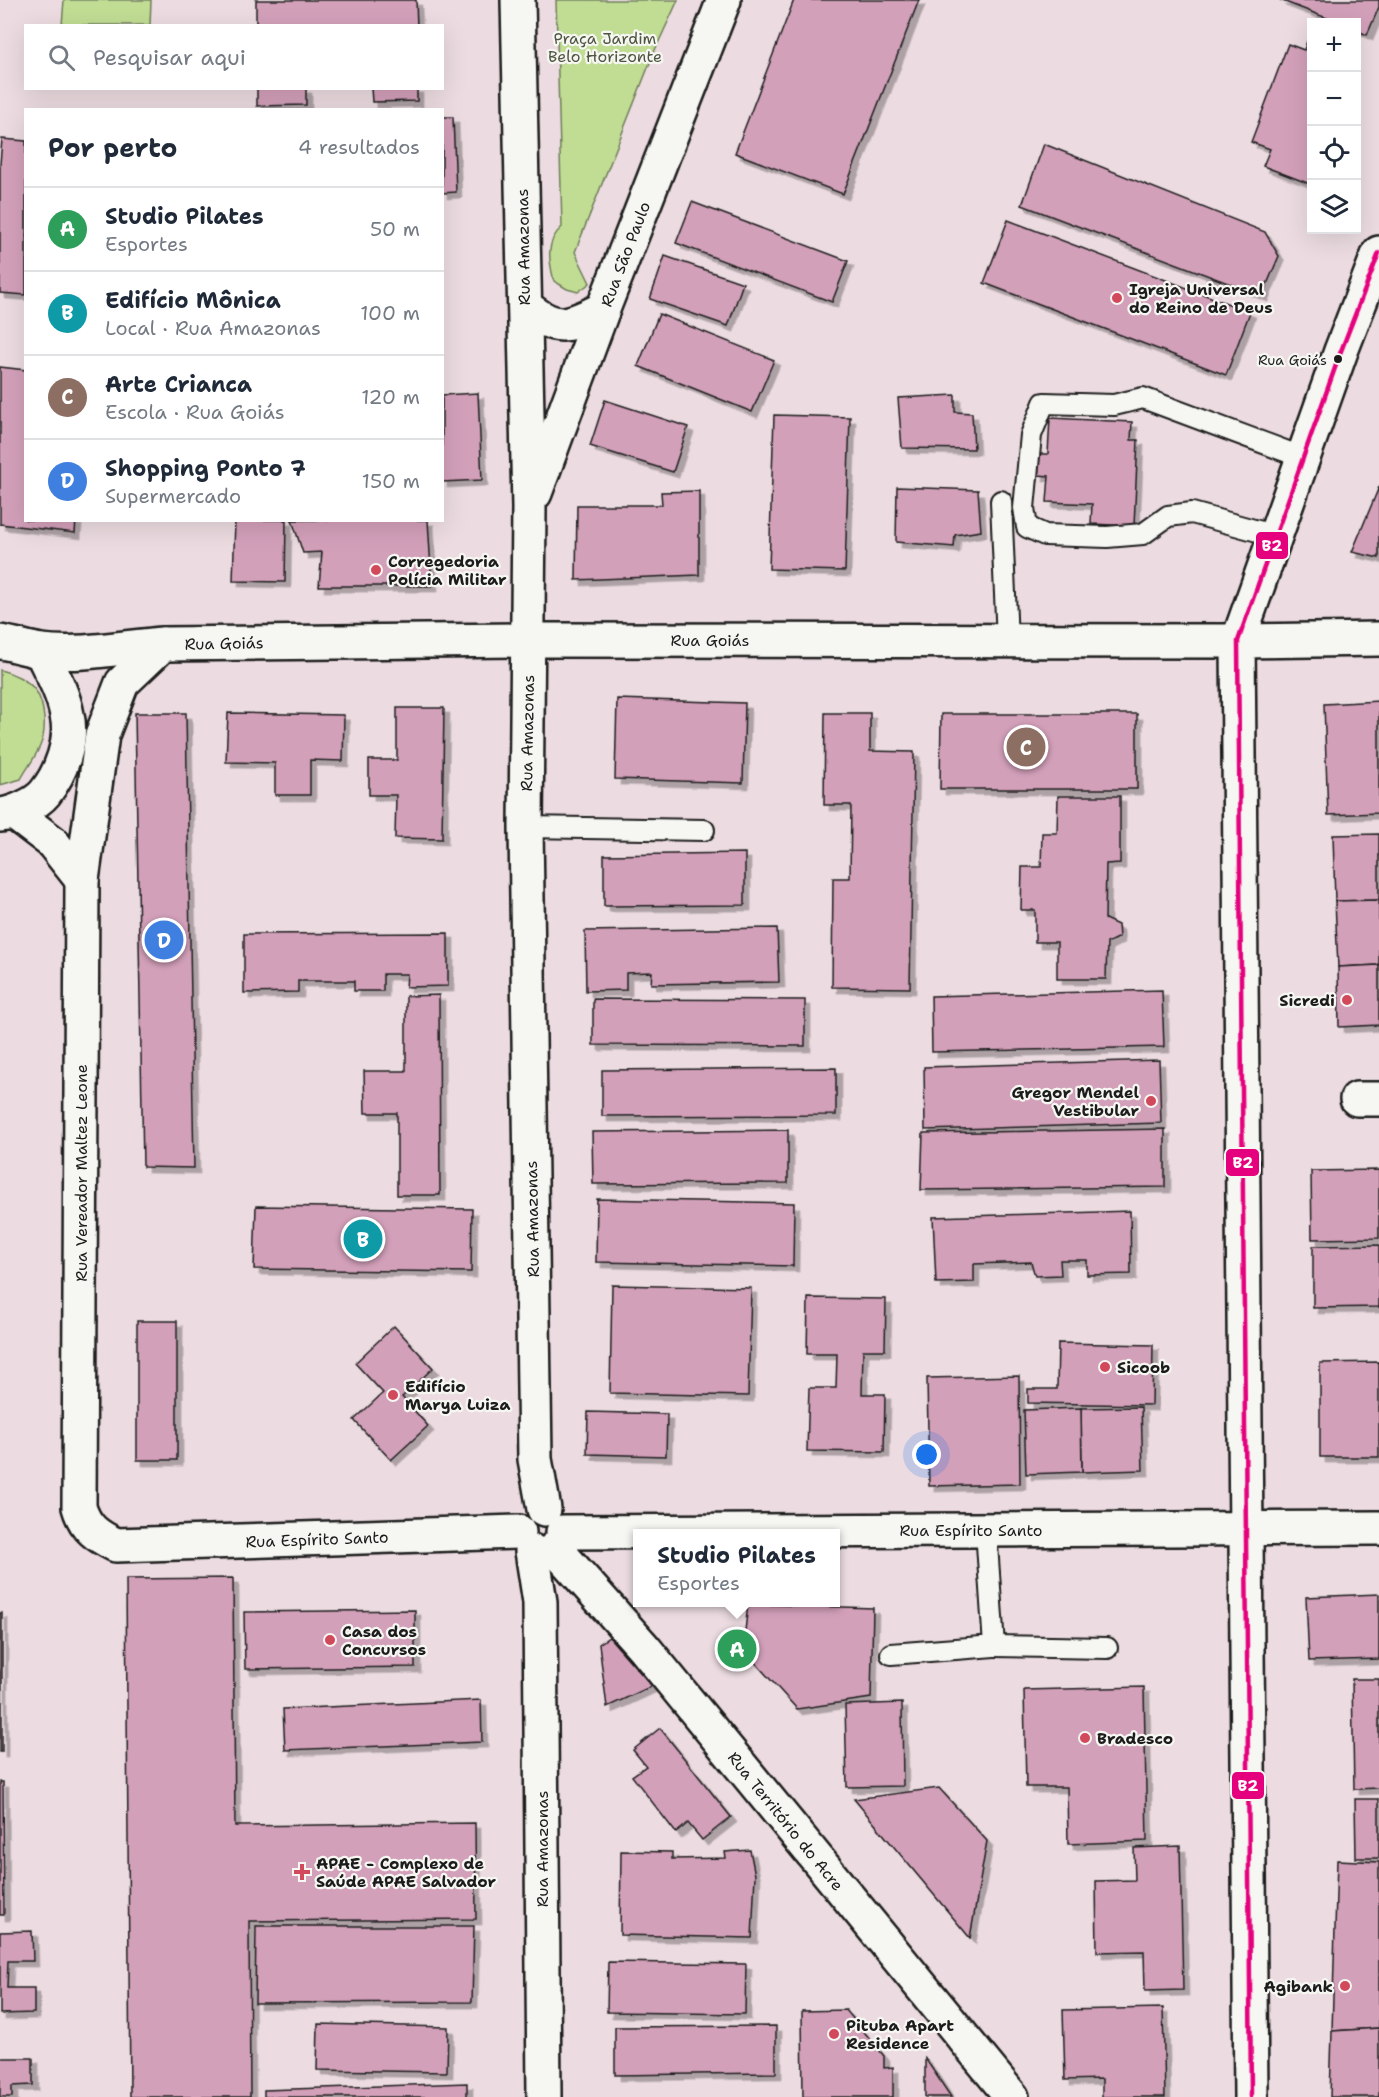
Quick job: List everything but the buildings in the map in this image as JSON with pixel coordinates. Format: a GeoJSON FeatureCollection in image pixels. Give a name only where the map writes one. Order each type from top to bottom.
{"type":"FeatureCollection","features":[{"type":"Feature","properties":{"kind":"street","name":"Rua Amazonas"},"geometry":{"type":"LineString","coordinates":[[518,0],[529,508],[526,827],[536,1467],[542,1534],[540,1602],[544,2097]]}},
{"type":"Feature","properties":{"kind":"street","name":"Rua São Paulo"},"geometry":{"type":"LineString","coordinates":[[529,508],[603,309],[724,0]]}},
{"type":"Feature","properties":{"kind":"street"},"geometry":{"type":"LineString","coordinates":[[1251,2097],[1238,641],[1341,351],[1379,253]]}},
{"type":"Feature","properties":{"kind":"street"},"geometry":{"type":"LineString","coordinates":[[525,306],[541,320],[554,324],[571,324],[603,309]]}},
{"type":"Feature","properties":{"kind":"street","name":"Rua Goiás"},"geometry":{"type":"LineString","coordinates":[[0,642],[41,651],[99,652],[163,644],[528,640],[1238,641],[1379,639]]}},
{"type":"Feature","properties":{"kind":"street","name":"Rua Vereador Maltez Leone"},"geometry":{"type":"LineString","coordinates":[[116,1545],[89,1529],[79,1507],[83,930],[81,880],[102,735],[122,683],[163,644]]}},
{"type":"Feature","properties":{"kind":"street"},"geometry":{"type":"LineString","coordinates":[[7,814],[44,795],[69,743],[68,718],[62,696],[41,651]]}},
{"type":"Feature","properties":{"kind":"street"},"geometry":{"type":"LineString","coordinates":[[7,814],[52,842],[81,880]]}},
{"type":"Feature","properties":{"kind":"street","name":"Rua Espírito Santo"},"geometry":{"type":"LineString","coordinates":[[840,1531],[1379,1528]]}},
{"type":"Feature","properties":{"kind":"street","name":"Rua Espírito Santo"},"geometry":{"type":"LineString","coordinates":[[116,1545],[633,1533]]}},
{"type":"Feature","properties":{"kind":"street","name":"Rua Território do Acre"},"geometry":{"type":"LineString","coordinates":[[542,1534],[645,1649],[1012,2097]]}},
{"type":"Feature","properties":{"kind":"lane"},"geometry":{"type":"LineString","coordinates":[[1276,536],[1192,513],[1168,516],[1143,534],[1107,537],[1045,534],[1036,531],[1027,527],[1024,508],[1031,435],[1044,403],[1114,405],[1143,398],[1304,458]]}},
{"type":"Feature","properties":{"kind":"lane"},"geometry":{"type":"LineString","coordinates":[[1001,501],[1007,641]]}},
{"type":"Feature","properties":{"kind":"lane"},"geometry":{"type":"LineString","coordinates":[[526,827],[704,831]]}},
{"type":"Feature","properties":{"kind":"lane"},"geometry":{"type":"LineString","coordinates":[[986,1530],[993,1646]]}},
{"type":"Feature","properties":{"kind":"lane"},"geometry":{"type":"LineString","coordinates":[[891,1654],[993,1646],[1107,1648]]}},
{"type":"Feature","properties":{"kind":"green space"},"geometry":{"type":"Polygon","coordinates":[[[64,0],[151,0],[150,24],[62,24],[64,0]]]}},
{"type":"Feature","properties":{"kind":"green space","name":"Praça Jardim Belo Horizonte"},"geometry":{"type":"Polygon","coordinates":[[[556,0],[678,0],[655,50],[575,252],[590,283],[578,292],[567,289],[554,281],[550,259],[553,239],[562,227],[556,0]]]}},
{"type":"Feature","properties":{"kind":"green space"},"geometry":{"type":"Polygon","coordinates":[[[0,670],[20,678],[36,691],[43,711],[44,726],[40,746],[21,779],[0,785],[0,670]]]}},
{"type":"Feature","properties":{"kind":"transit line","name":"B2"},"geometry":{"type":"LineString","coordinates":[[1251,2097],[1238,641],[1341,351],[1379,253]]}},
{"type":"Feature","properties":{"kind":"place","name":"Igreja Universal do Reino de Deus"},"geometry":{"type":"Point","coordinates":[1117,298]}},
{"type":"Feature","properties":{"kind":"place","name":"Rua Goiás"},"geometry":{"type":"Point","coordinates":[1338,359]}},
{"type":"Feature","properties":{"kind":"place","name":"Corregedoria Polícia Militar"},"geometry":{"type":"Point","coordinates":[376,570]}},
{"type":"Feature","properties":{"kind":"place","name":"Arte Crianca"},"geometry":{"type":"Point","coordinates":[1026,747]}},
{"type":"Feature","properties":{"kind":"place","name":"Shopping Ponto 7"},"geometry":{"type":"Point","coordinates":[164,940]}},
{"type":"Feature","properties":{"kind":"place","name":"Sicredi"},"geometry":{"type":"Point","coordinates":[1347,1000]}},
{"type":"Feature","properties":{"kind":"place","name":"Gregor Mendel Vestibular"},"geometry":{"type":"Point","coordinates":[1151,1101]}},
{"type":"Feature","properties":{"kind":"place","name":"Edifício Mônica"},"geometry":{"type":"Point","coordinates":[363,1239]}},
{"type":"Feature","properties":{"kind":"place","name":"Sicoob"},"geometry":{"type":"Point","coordinates":[1105,1367]}},
{"type":"Feature","properties":{"kind":"place","name":"Edifício Marya Luiza"},"geometry":{"type":"Point","coordinates":[393,1395]}},
{"type":"Feature","properties":{"kind":"place","name":"Casa dos Concursos"},"geometry":{"type":"Point","coordinates":[330,1640]}},
{"type":"Feature","properties":{"kind":"place","name":"Studio Pilates"},"geometry":{"type":"Point","coordinates":[737,1649]}},
{"type":"Feature","properties":{"kind":"place","name":"Bradesco"},"geometry":{"type":"Point","coordinates":[1085,1738]}},
{"type":"Feature","properties":{"kind":"place","name":"APAE - Complexo de Saúde APAE Salvador"},"geometry":{"type":"Point","coordinates":[302,1872]}},
{"type":"Feature","properties":{"kind":"place","name":"Agibank"},"geometry":{"type":"Point","coordinates":[1345,1986]}},
{"type":"Feature","properties":{"kind":"place","name":"Pituba Apart Residence"},"geometry":{"type":"Point","coordinates":[834,2034]}}]}
